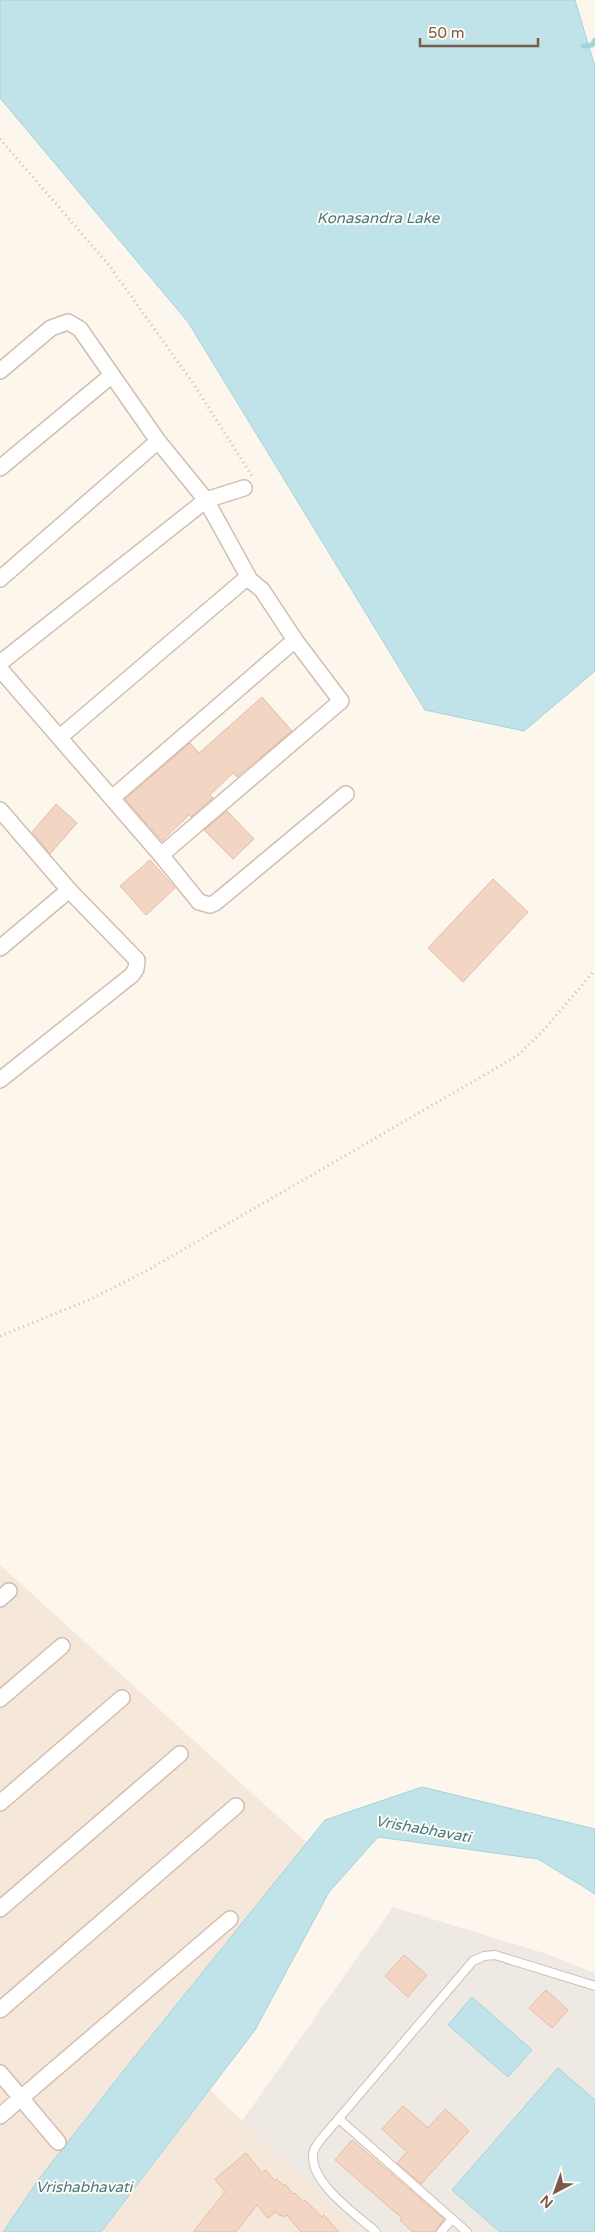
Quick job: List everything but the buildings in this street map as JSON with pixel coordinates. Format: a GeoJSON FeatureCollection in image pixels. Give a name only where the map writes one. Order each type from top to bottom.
{"type":"FeatureCollection","features":[{"type":"Feature","properties":{"kind":"street"},"geometry":{"type":"LineString","coordinates":[[0,372],[51,328],[68,322],[80,329],[158,441],[206,500],[250,580],[262,590],[295,640],[341,701],[161,854]]}},
{"type":"Feature","properties":{"kind":"street"},"geometry":{"type":"LineString","coordinates":[[0,468],[112,375]]}},
{"type":"Feature","properties":{"kind":"street"},"geometry":{"type":"LineString","coordinates":[[0,579],[158,441]]}},
{"type":"Feature","properties":{"kind":"street"},"geometry":{"type":"LineString","coordinates":[[0,662],[206,500],[244,488]]}},
{"type":"Feature","properties":{"kind":"street"},"geometry":{"type":"LineString","coordinates":[[60,737],[243,581],[250,580]]}},
{"type":"Feature","properties":{"kind":"street"},"geometry":{"type":"LineString","coordinates":[[112,798],[295,640]]}},
{"type":"Feature","properties":{"kind":"street"},"geometry":{"type":"LineString","coordinates":[[0,669],[161,854],[199,902],[210,905],[346,794]]}},
{"type":"Feature","properties":{"kind":"street"},"geometry":{"type":"LineString","coordinates":[[0,1080],[132,975],[136,969],[137,960],[69,890],[2,816]]}},
{"type":"Feature","properties":{"kind":"street"},"geometry":{"type":"LineString","coordinates":[[0,948],[69,890]]}},
{"type":"Feature","properties":{"kind":"street"},"geometry":{"type":"LineString","coordinates":[[0,1699],[62,1646]]}},
{"type":"Feature","properties":{"kind":"street"},"geometry":{"type":"LineString","coordinates":[[0,1803],[122,1698]]}},
{"type":"Feature","properties":{"kind":"street"},"geometry":{"type":"LineString","coordinates":[[0,1909],[180,1754]]}},
{"type":"Feature","properties":{"kind":"street"},"geometry":{"type":"LineString","coordinates":[[0,2010],[236,1806]]}},
{"type":"Feature","properties":{"kind":"street"},"geometry":{"type":"LineString","coordinates":[[0,2116],[230,1919]]}},
{"type":"Feature","properties":{"kind":"street"},"geometry":{"type":"LineString","coordinates":[[0,2073],[58,2142]]}},
{"type":"Feature","properties":{"kind":"lane"},"geometry":{"type":"LineString","coordinates":[[376,2232],[324,2185],[314,2164],[313,2154],[316,2146],[473,1961],[484,1956],[495,1955],[595,1986]]}},
{"type":"Feature","properties":{"kind":"lane"},"geometry":{"type":"LineString","coordinates":[[339,2119],[467,2232]]}},
{"type":"Feature","properties":{"kind":"lane"},"geometry":{"type":"LineString","coordinates":[[441,2232],[452,2219]]}},
{"type":"Feature","properties":{"kind":"path"},"geometry":{"type":"LineString","coordinates":[[0,139],[108,264],[155,329],[252,473],[252,478],[244,488]]}},
{"type":"Feature","properties":{"kind":"path"},"geometry":{"type":"LineString","coordinates":[[0,1336],[91,1299],[148,1270],[517,1056],[541,1034],[595,970]]}},
{"type":"Feature","properties":{"kind":"shaded area"},"geometry":{"type":"Polygon","coordinates":[[[0,1565],[307,1843],[124,2070],[39,2179],[3,2232],[0,2232],[0,1565]]]}},
{"type":"Feature","properties":{"kind":"shaded area"},"geometry":{"type":"Polygon","coordinates":[[[393,1907],[547,1954],[595,1973],[595,2232],[361,2232],[242,2121],[393,1907]]]}},
{"type":"Feature","properties":{"kind":"shaded area"},"geometry":{"type":"Polygon","coordinates":[[[210,2090],[242,2121],[361,2232],[101,2232],[210,2090]]]}},
{"type":"Feature","properties":{"kind":"water","name":"Konasandra Lake"},"geometry":{"type":"Polygon","coordinates":[[[0,0],[575,0],[595,67],[595,671],[524,731],[425,710],[188,322],[0,98],[0,0]]]}},
{"type":"Feature","properties":{"kind":"water","name":"Vrishabhavati"},"geometry":{"type":"Polygon","coordinates":[[[422,1787],[595,1829],[595,1894],[538,1859],[378,1837],[329,1892],[255,2030],[101,2232],[3,2232],[39,2179],[124,2070],[325,1820],[422,1787]]]}},
{"type":"Feature","properties":{"kind":"water"},"geometry":{"type":"Polygon","coordinates":[[[472,1997],[532,2050],[508,2077],[448,2025],[472,1997]]]}},
{"type":"Feature","properties":{"kind":"water"},"geometry":{"type":"Polygon","coordinates":[[[558,2068],[595,2100],[595,2232],[500,2232],[452,2190],[558,2068]]]}},
{"type":"Feature","properties":{"kind":"waterway"},"geometry":{"type":"LineString","coordinates":[[583,46],[592,45],[595,40]]}}]}
